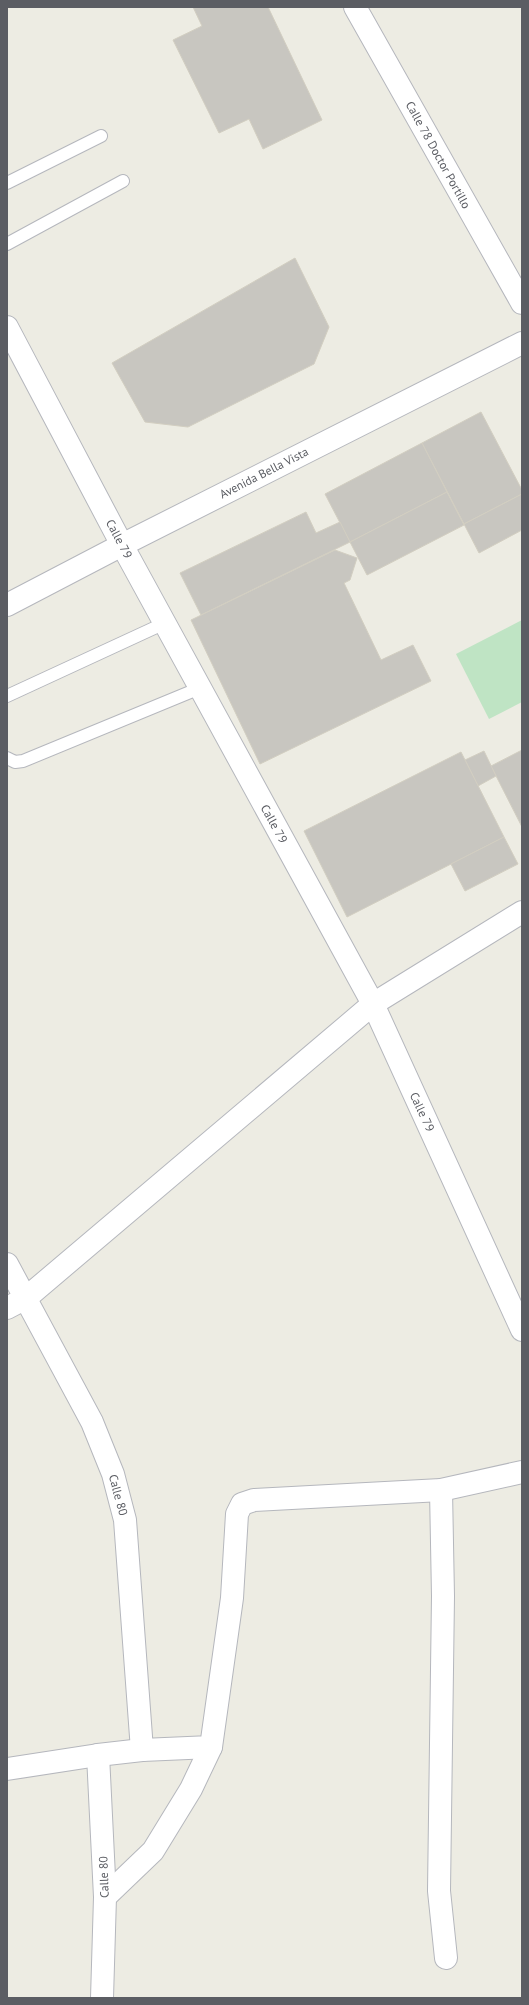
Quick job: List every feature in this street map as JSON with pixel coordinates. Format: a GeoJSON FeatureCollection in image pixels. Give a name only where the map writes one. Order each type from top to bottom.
{"type":"FeatureCollection","features":[{"type":"Feature","properties":{"kind":"street","name":"Calle 78 Doctor Portillo"},"geometry":{"type":"LineString","coordinates":[[355,7],[522,303]]}},
{"type":"Feature","properties":{"kind":"street","name":"Calle 79"},"geometry":{"type":"LineString","coordinates":[[7,327],[122,545],[373,1004],[522,1330]]}},
{"type":"Feature","properties":{"kind":"street","name":"Avenida Bella Vista"},"geometry":{"type":"LineString","coordinates":[[7,605],[122,545],[522,343]]}},
{"type":"Feature","properties":{"kind":"street"},"geometry":{"type":"LineString","coordinates":[[7,1308],[26,1298],[373,1004],[522,912]]}},
{"type":"Feature","properties":{"kind":"street","name":"Calle 80"},"geometry":{"type":"LineString","coordinates":[[7,1264],[92,1422],[113,1474],[125,1520],[142,1750]]}},
{"type":"Feature","properties":{"kind":"street"},"geometry":{"type":"LineString","coordinates":[[105,1897],[153,1851],[191,1789],[211,1747],[232,1598],[237,1514],[242,1504],[254,1500],[441,1490],[522,1472]]}},
{"type":"Feature","properties":{"kind":"street"},"geometry":{"type":"LineString","coordinates":[[441,1490],[443,1596],[439,1891],[446,1958]]}},
{"type":"Feature","properties":{"kind":"street"},"geometry":{"type":"LineString","coordinates":[[7,1769],[142,1750],[211,1747]]}},
{"type":"Feature","properties":{"kind":"street","name":"Calle 80"},"geometry":{"type":"LineString","coordinates":[[98,1755],[105,1897],[102,1998]]}},
{"type":"Feature","properties":{"kind":"lane"},"geometry":{"type":"LineString","coordinates":[[7,183],[101,136]]}},
{"type":"Feature","properties":{"kind":"lane"},"geometry":{"type":"LineString","coordinates":[[7,244],[123,181]]}},
{"type":"Feature","properties":{"kind":"lane"},"geometry":{"type":"LineString","coordinates":[[7,696],[165,623]]}},
{"type":"Feature","properties":{"kind":"lane"},"geometry":{"type":"LineString","coordinates":[[7,758],[15,762],[23,761],[200,688]]}},
{"type":"Feature","properties":{"kind":"green space"},"geometry":{"type":"Polygon","coordinates":[[[522,620],[522,702],[489,719],[456,654],[522,620]]]}},
{"type":"Feature","properties":{"kind":"building"},"geometry":{"type":"Polygon","coordinates":[[[193,7],[268,7],[322,120],[263,149],[249,119],[219,133],[173,40],[202,26],[193,7]]]}},
{"type":"Feature","properties":{"kind":"building"},"geometry":{"type":"Polygon","coordinates":[[[295,258],[329,327],[314,364],[188,427],[145,422],[112,363],[295,258]]]}},
{"type":"Feature","properties":{"kind":"building"},"geometry":{"type":"Polygon","coordinates":[[[481,412],[522,490],[522,494],[464,524],[422,443],[481,412]]]}},
{"type":"Feature","properties":{"kind":"building"},"geometry":{"type":"Polygon","coordinates":[[[422,443],[447,492],[350,542],[325,494],[422,443]]]}},
{"type":"Feature","properties":{"kind":"building"},"geometry":{"type":"Polygon","coordinates":[[[447,492],[464,525],[367,575],[350,542],[447,492]]]}},
{"type":"Feature","properties":{"kind":"building"},"geometry":{"type":"Polygon","coordinates":[[[522,494],[522,530],[479,553],[464,524],[522,494]]]}},
{"type":"Feature","properties":{"kind":"building"},"geometry":{"type":"Polygon","coordinates":[[[306,512],[316,533],[340,522],[350,542],[201,615],[180,573],[306,512]]]}},
{"type":"Feature","properties":{"kind":"building"},"geometry":{"type":"Polygon","coordinates":[[[335,550],[357,558],[350,580],[344,583],[381,660],[413,645],[431,681],[260,764],[191,620],[335,550]]]}},
{"type":"Feature","properties":{"kind":"building"},"geometry":{"type":"Polygon","coordinates":[[[522,750],[522,827],[491,766],[522,750]]]}},
{"type":"Feature","properties":{"kind":"building"},"geometry":{"type":"Polygon","coordinates":[[[484,751],[496,776],[478,786],[465,760],[484,751]]]}},
{"type":"Feature","properties":{"kind":"building"},"geometry":{"type":"Polygon","coordinates":[[[461,752],[504,837],[347,917],[304,831],[461,752]]]}},
{"type":"Feature","properties":{"kind":"building"},"geometry":{"type":"Polygon","coordinates":[[[504,837],[518,864],[465,891],[451,864],[504,837]]]}}]}
